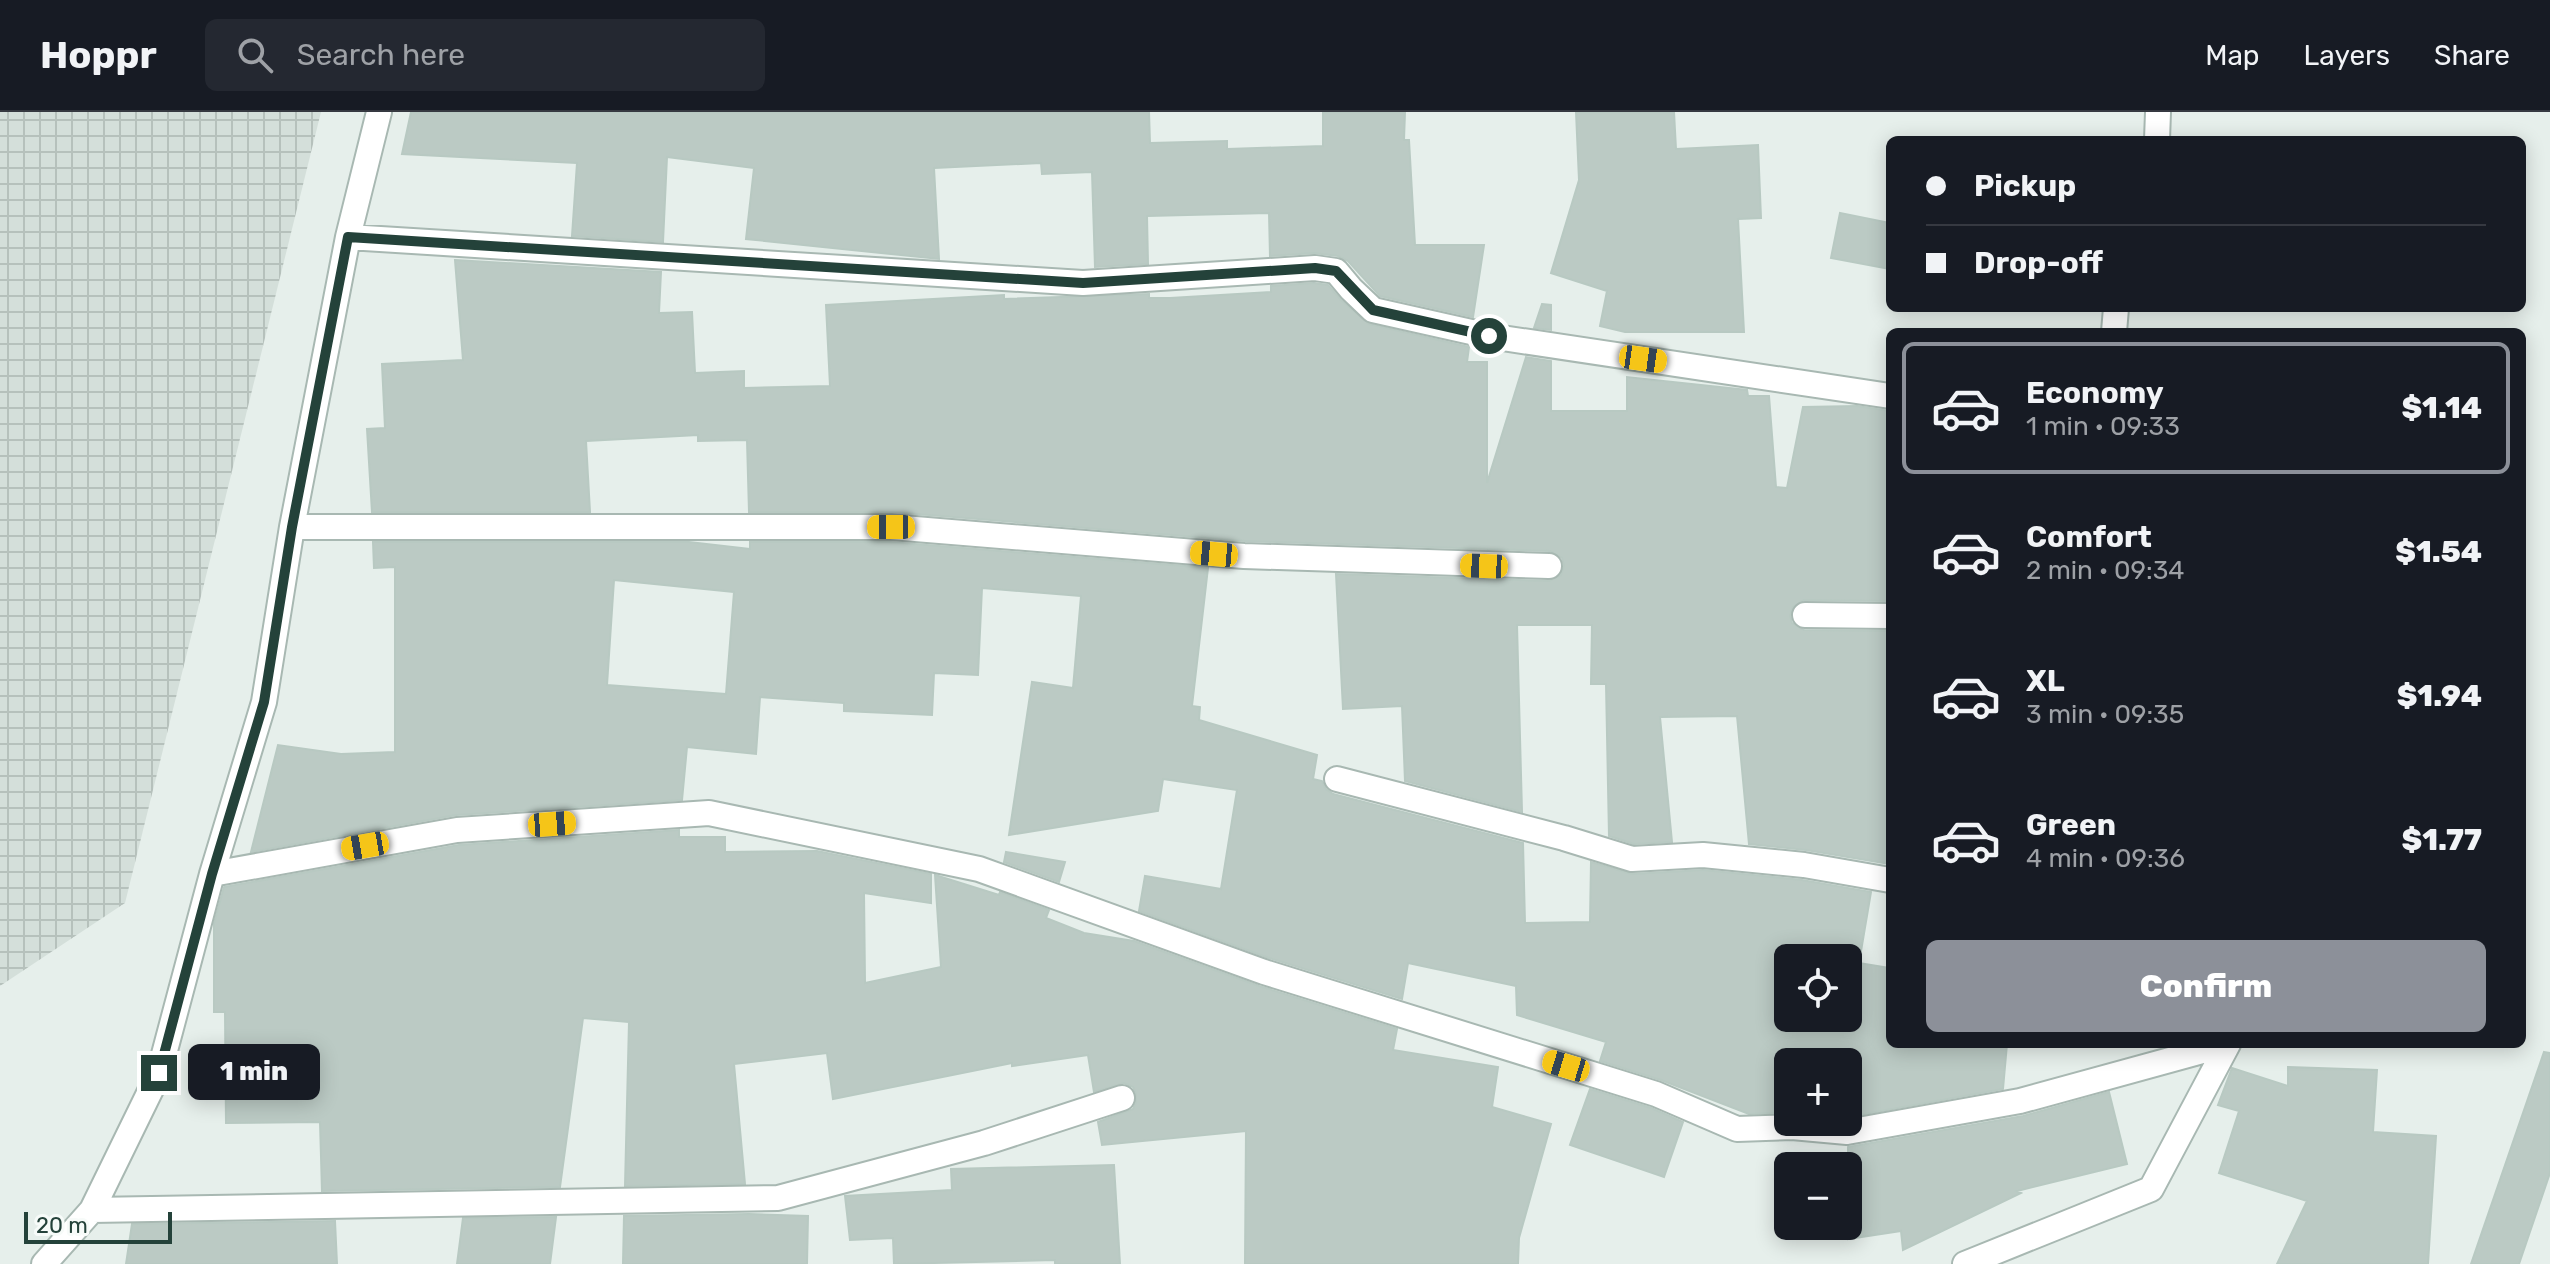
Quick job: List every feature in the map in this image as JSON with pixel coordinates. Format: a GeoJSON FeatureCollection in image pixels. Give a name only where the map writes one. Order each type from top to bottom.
{"type":"FeatureCollection","features":[{"type":"Feature","properties":{"kind":"street"},"geometry":{"type":"LineString","coordinates":[[44,1264],[92,1210],[159,1073],[212,874],[264,702],[292,527],[348,237],[379,112]]}},
{"type":"Feature","properties":{"kind":"street"},"geometry":{"type":"LineString","coordinates":[[2157,136],[2158,112]]}},
{"type":"Feature","properties":{"kind":"street"},"geometry":{"type":"LineString","coordinates":[[348,237],[1083,283],[1315,268],[1336,271],[1373,310],[1475,333],[1886,395]]}},
{"type":"Feature","properties":{"kind":"street"},"geometry":{"type":"LineString","coordinates":[[292,527],[891,527],[1244,556],[1549,566]]}},
{"type":"Feature","properties":{"kind":"street"},"geometry":{"type":"LineString","coordinates":[[1805,615],[1886,616]]}},
{"type":"Feature","properties":{"kind":"street"},"geometry":{"type":"LineString","coordinates":[[1337,779],[1564,838],[1632,859],[1703,855],[1804,865],[1886,879]]}},
{"type":"Feature","properties":{"kind":"street"},"geometry":{"type":"LineString","coordinates":[[212,874],[457,830],[709,813],[979,869],[1264,972],[1656,1094],[1737,1129],[1792,1127],[1847,1132],[2020,1101],[2213,1048]]}},
{"type":"Feature","properties":{"kind":"street"},"geometry":{"type":"LineString","coordinates":[[1965,1264],[2151,1189],[2226,1048]]}},
{"type":"Feature","properties":{"kind":"street"},"geometry":{"type":"LineString","coordinates":[[92,1210],[778,1198],[984,1143],[1122,1098]]}},
{"type":"Feature","properties":{"kind":"shaded area"},"geometry":{"type":"Polygon","coordinates":[[[0,112],[321,112],[125,903],[0,986],[0,112]]]}},
{"type":"Feature","properties":{"kind":"building"},"geometry":{"type":"Polygon","coordinates":[[[411,112],[1149,112],[1150,143],[1227,141],[1227,149],[1323,146],[1323,112],[1405,112],[1404,140],[1409,140],[1415,245],[1484,245],[1473,317],[1380,296],[1348,261],[1338,256],[1314,253],[1270,256],[1269,213],[1147,216],[1148,264],[1095,267],[1092,172],[1042,174],[1041,163],[934,168],[939,259],[746,239],[754,168],[667,157],[663,242],[572,236],[577,163],[402,154],[411,112]]]}},
{"type":"Feature","properties":{"kind":"building"},"geometry":{"type":"Polygon","coordinates":[[[1576,112],[1674,112],[1676,149],[1758,145],[1761,218],[1738,219],[1744,332],[1625,332],[1600,326],[1607,291],[1551,273],[1579,180],[1576,112]]]}},
{"type":"Feature","properties":{"kind":"building"},"geometry":{"type":"Polygon","coordinates":[[[1840,213],[1886,222],[1886,268],[1831,258],[1840,213]]]}},
{"type":"Feature","properties":{"kind":"building"},"geometry":{"type":"Polygon","coordinates":[[[455,260],[661,272],[659,313],[692,312],[695,373],[744,371],[744,388],[830,386],[826,305],[1004,295],[1004,299],[1149,294],[1149,298],[1170,298],[1271,292],[1271,286],[1314,283],[1328,285],[1369,324],[1469,347],[1467,362],[1487,362],[1487,483],[1526,357],[1551,361],[1551,411],[1627,411],[1627,377],[1747,390],[1748,396],[1769,396],[1776,487],[1787,488],[1803,407],[1857,406],[1886,410],[1886,601],[1804,600],[1793,607],[1790,616],[1792,623],[1804,630],[1886,631],[1886,863],[1749,844],[1737,716],[1660,717],[1672,842],[1634,844],[1609,836],[1606,684],[1591,684],[1592,625],[1517,625],[1522,812],[1405,781],[1402,706],[1343,709],[1336,574],[1549,581],[1561,575],[1564,566],[1562,558],[1550,551],[1245,541],[892,512],[749,512],[747,440],[698,441],[698,435],[586,441],[590,512],[372,512],[367,429],[385,428],[382,364],[463,360],[455,260]]]}},
{"type":"Feature","properties":{"kind":"building"},"geometry":{"type":"Polygon","coordinates":[[[1542,304],[1551,305],[1551,330],[1534,328],[1542,304]]]}},
{"type":"Feature","properties":{"kind":"building"},"geometry":{"type":"Polygon","coordinates":[[[373,542],[689,542],[750,549],[750,542],[890,542],[1208,568],[1192,706],[1200,707],[1199,720],[1317,755],[1313,779],[1322,781],[1333,794],[1523,843],[1525,923],[1590,922],[1591,862],[1632,874],[1703,870],[1802,880],[1871,892],[1862,945],[1774,944],[1774,1032],[1862,1032],[1862,963],[1886,967],[1886,1048],[2007,1048],[2003,1089],[1862,1114],[1862,1048],[1774,1048],[1774,1113],[1749,1114],[1661,1080],[1600,1061],[1606,1042],[1517,1015],[1516,986],[1408,963],[1402,999],[1269,958],[1139,911],[1145,876],[1221,889],[1237,790],[1163,779],[1158,811],[1009,835],[1032,682],[1073,688],[1081,596],[982,588],[978,675],[934,673],[932,715],[844,711],[844,703],[760,697],[756,754],[687,747],[682,800],[456,815],[251,852],[278,745],[341,754],[395,752],[395,567],[374,568],[373,542]],[[614,580],[607,685],[726,694],[734,592],[614,580]]]}},
{"type":"Feature","properties":{"kind":"building"},"geometry":{"type":"Polygon","coordinates":[[[679,830],[679,837],[725,837],[725,852],[817,851],[931,874],[931,903],[864,893],[865,983],[941,967],[935,875],[999,895],[1000,892],[1049,910],[1046,918],[1084,933],[1134,941],[1259,986],[1397,1029],[1393,1050],[1498,1067],[1492,1107],[1551,1124],[1519,1238],[1518,1264],[1245,1264],[1246,1131],[1102,1145],[1098,1122],[1133,1109],[1136,1094],[1133,1087],[1124,1083],[1094,1092],[1088,1055],[1012,1066],[1012,1063],[833,1099],[827,1053],[734,1064],[745,1184],[625,1186],[629,1022],[583,1018],[560,1187],[322,1191],[320,1122],[226,1123],[225,1012],[214,1012],[214,923],[224,887],[459,845],[679,830]]]}},
{"type":"Feature","properties":{"kind":"building"},"geometry":{"type":"Polygon","coordinates":[[[1006,852],[1065,862],[1059,882],[1004,862],[1006,852]]]}},
{"type":"Feature","properties":{"kind":"building"},"geometry":{"type":"Polygon","coordinates":[[[2544,1052],[2550,1053],[2550,1173],[2519,1264],[2471,1264],[2544,1052]]]}},
{"type":"Feature","properties":{"kind":"building"},"geometry":{"type":"Polygon","coordinates":[[[2288,1067],[2377,1070],[2373,1132],[2436,1136],[2428,1264],[2277,1264],[2307,1201],[2219,1173],[2239,1111],[2218,1105],[2232,1068],[2288,1086],[2288,1067]]]}},
{"type":"Feature","properties":{"kind":"building"},"geometry":{"type":"Polygon","coordinates":[[[1590,1089],[1651,1108],[1683,1122],[1664,1177],[1570,1145],[1590,1089]]]}},
{"type":"Feature","properties":{"kind":"building"},"geometry":{"type":"Polygon","coordinates":[[[2109,1092],[2127,1164],[2017,1191],[2021,1193],[1903,1250],[1901,1231],[1862,1237],[1862,1152],[1848,1152],[1848,1147],[2023,1116],[2109,1092]]]}},
{"type":"Feature","properties":{"kind":"building"},"geometry":{"type":"Polygon","coordinates":[[[1114,1165],[1120,1264],[1055,1264],[1055,1260],[894,1264],[893,1238],[850,1240],[845,1196],[952,1190],[951,1169],[1114,1165]]]}},
{"type":"Feature","properties":{"kind":"building"},"geometry":{"type":"Polygon","coordinates":[[[624,1216],[808,1216],[807,1264],[623,1264],[624,1216]]]}},
{"type":"Feature","properties":{"kind":"building"},"geometry":{"type":"Polygon","coordinates":[[[556,1217],[550,1264],[457,1264],[463,1218],[556,1217]]]}},
{"type":"Feature","properties":{"kind":"building"},"geometry":{"type":"Polygon","coordinates":[[[335,1221],[337,1264],[126,1264],[132,1224],[335,1221]]]}},
{"type":"Feature","properties":{"kind":"route"},"geometry":{"type":"LineString","coordinates":[[159,1073],[212,874],[264,702],[292,527],[348,237],[1083,283],[1315,268],[1336,271],[1373,310],[1489,336]]}}]}
